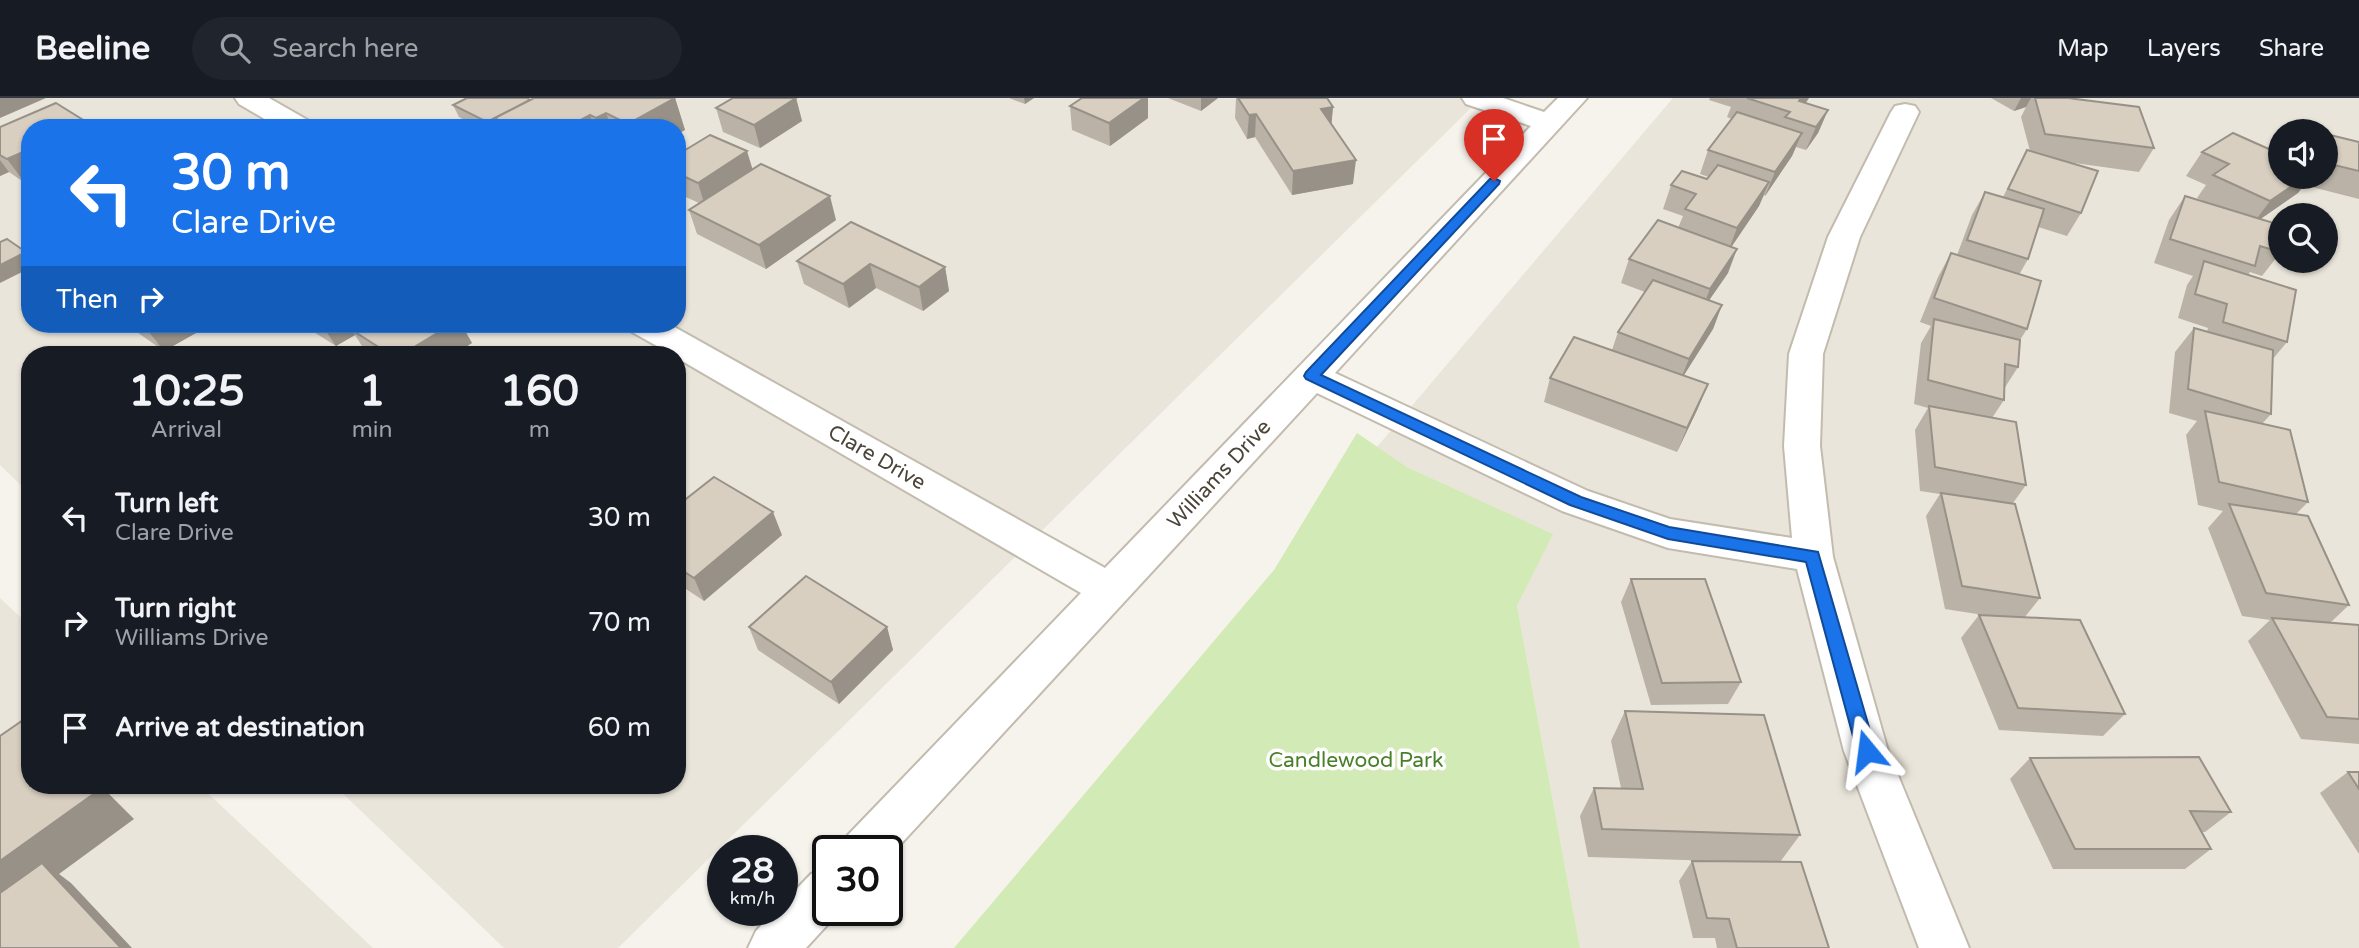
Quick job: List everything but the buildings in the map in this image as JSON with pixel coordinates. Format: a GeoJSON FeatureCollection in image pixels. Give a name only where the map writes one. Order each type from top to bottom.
{"type":"FeatureCollection","features":[{"type":"Feature","properties":{"kind":"street"},"geometry":{"type":"LineString","coordinates":[[249,98],[285,119]]}},
{"type":"Feature","properties":{"kind":"street"},"geometry":{"type":"LineString","coordinates":[[1476,98],[1561,111]]}},
{"type":"Feature","properties":{"kind":"street","name":"Williams Drive"},"geometry":{"type":"LineString","coordinates":[[879,835],[1561,111]]}},
{"type":"Feature","properties":{"kind":"street"},"geometry":{"type":"LineString","coordinates":[[1905,112],[1844,237],[1806,354],[1802,446],[1813,557],[1867,751],[1944,948]]}},
{"type":"Feature","properties":{"kind":"street","name":"Clare Drive"},"geometry":{"type":"LineString","coordinates":[[660,333],[683,346]]}},
{"type":"Feature","properties":{"kind":"street","name":"Clare Drive"},"geometry":{"type":"LineString","coordinates":[[686,348],[1110,590]]}},
{"type":"Feature","properties":{"kind":"street"},"geometry":{"type":"LineString","coordinates":[[1311,376],[1575,501],[1668,533],[1813,557]]}},
{"type":"Feature","properties":{"kind":"street"},"geometry":{"type":"LineString","coordinates":[[773,948],[812,907]]}},
{"type":"Feature","properties":{"kind":"shaded area"},"geometry":{"type":"Polygon","coordinates":[[[0,98],[1481,98],[733,835],[707,835],[707,860],[618,948],[504,948],[343,794],[686,794],[686,346],[21,346],[21,485],[0,465],[0,98]]]}},
{"type":"Feature","properties":{"kind":"shaded area"},"geometry":{"type":"Polygon","coordinates":[[[1673,98],[2359,98],[2359,948],[1580,948],[1517,606],[1552,534],[1407,467],[1377,447],[1673,98]]]}},
{"type":"Feature","properties":{"kind":"shaded area"},"geometry":{"type":"Polygon","coordinates":[[[0,598],[21,618],[21,794],[209,794],[373,948],[0,948],[0,598]]]}},
{"type":"Feature","properties":{"kind":"green space","name":"Candlewood Park"},"geometry":{"type":"Polygon","coordinates":[[[1357,433],[1407,467],[1553,534],[1517,606],[1580,948],[954,948],[1274,570],[1357,433]]]}},
{"type":"Feature","properties":{"kind":"route"},"geometry":{"type":"LineString","coordinates":[[1494,181],[1311,376],[1575,501],[1668,533],[1813,557],[1867,751]]}}]}
